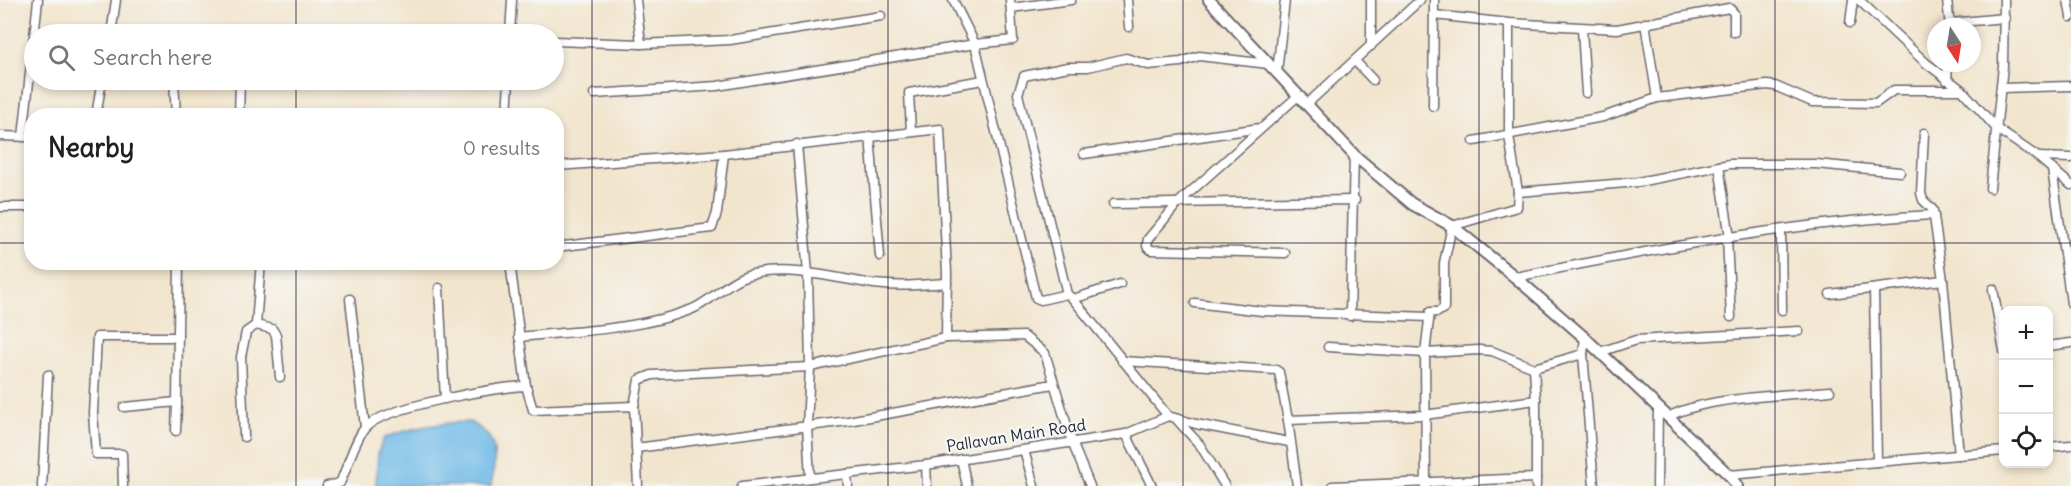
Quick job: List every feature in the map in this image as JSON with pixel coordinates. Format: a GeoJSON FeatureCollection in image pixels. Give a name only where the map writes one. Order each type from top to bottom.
{"type":"FeatureCollection","features":[{"type":"Feature","properties":{"kind":"street"},"geometry":{"type":"LineString","coordinates":[[36,24],[38,0]]}},
{"type":"Feature","properties":{"kind":"street"},"geometry":{"type":"LineString","coordinates":[[112,24],[116,0]]}},
{"type":"Feature","properties":{"kind":"street"},"geometry":{"type":"LineString","coordinates":[[511,24],[512,0]]}},
{"type":"Feature","properties":{"kind":"street"},"geometry":{"type":"LineString","coordinates":[[636,0],[640,44]]}},
{"type":"Feature","properties":{"kind":"street"},"geometry":{"type":"LineString","coordinates":[[953,0],[975,44],[1036,298],[1041,300],[1070,297],[1120,284]]}},
{"type":"Feature","properties":{"kind":"street"},"geometry":{"type":"LineString","coordinates":[[594,94],[717,86],[975,44],[1013,40],[1010,4],[1071,0]]}},
{"type":"Feature","properties":{"kind":"street"},"geometry":{"type":"LineString","coordinates":[[1127,0],[1129,27]]}},
{"type":"Feature","properties":{"kind":"street"},"geometry":{"type":"LineString","coordinates":[[1209,0],[1354,156],[1412,204],[1452,226],[1515,277],[1600,352],[1729,475],[1737,486]]}},
{"type":"Feature","properties":{"kind":"street"},"geometry":{"type":"LineString","coordinates":[[1277,72],[1285,0]]}},
{"type":"Feature","properties":{"kind":"street"},"geometry":{"type":"LineString","coordinates":[[1371,0],[1371,46]]}},
{"type":"Feature","properties":{"kind":"street"},"geometry":{"type":"LineString","coordinates":[[1307,104],[1420,0]]}},
{"type":"Feature","properties":{"kind":"street"},"geometry":{"type":"LineString","coordinates":[[1433,106],[1434,0]]}},
{"type":"Feature","properties":{"kind":"street"},"geometry":{"type":"LineString","coordinates":[[1850,23],[1853,0]]}},
{"type":"Feature","properties":{"kind":"street"},"geometry":{"type":"LineString","coordinates":[[1859,0],[1947,80],[1962,90],[1997,129],[2038,157],[2071,185]]}},
{"type":"Feature","properties":{"kind":"street"},"geometry":{"type":"LineString","coordinates":[[1947,0],[1949,18]]}},
{"type":"Feature","properties":{"kind":"street"},"geometry":{"type":"LineString","coordinates":[[1990,188],[2002,88],[2004,0]]}},
{"type":"Feature","properties":{"kind":"street"},"geometry":{"type":"LineString","coordinates":[[2068,0],[2071,17]]}},
{"type":"Feature","properties":{"kind":"street"},"geometry":{"type":"LineString","coordinates":[[1434,15],[1582,29],[1617,29],[1729,8],[1734,13],[1734,32]]}},
{"type":"Feature","properties":{"kind":"street"},"geometry":{"type":"LineString","coordinates":[[564,41],[640,44],[730,40],[881,16]]}},
{"type":"Feature","properties":{"kind":"street"},"geometry":{"type":"LineString","coordinates":[[1981,21],[2005,18]]}},
{"type":"Feature","properties":{"kind":"street"},"geometry":{"type":"LineString","coordinates":[[1452,226],[1517,207],[1518,192],[1509,136],[1509,23]]}},
{"type":"Feature","properties":{"kind":"street"},"geometry":{"type":"LineString","coordinates":[[1645,23],[1657,98]]}},
{"type":"Feature","properties":{"kind":"street"},"geometry":{"type":"LineString","coordinates":[[1582,29],[1586,93]]}},
{"type":"Feature","properties":{"kind":"street"},"geometry":{"type":"LineString","coordinates":[[1269,64],[1199,56],[1181,62],[1148,65],[1126,58],[1088,67],[1068,67],[1024,76],[1018,94],[1070,297],[1168,416],[1178,420],[1289,442]]}},
{"type":"Feature","properties":{"kind":"street"},"geometry":{"type":"LineString","coordinates":[[1355,61],[1372,80]]}},
{"type":"Feature","properties":{"kind":"street"},"geometry":{"type":"LineString","coordinates":[[1947,72],[1947,80]]}},
{"type":"Feature","properties":{"kind":"street"},"geometry":{"type":"LineString","coordinates":[[911,131],[909,93],[983,80]]}},
{"type":"Feature","properties":{"kind":"street"},"geometry":{"type":"LineString","coordinates":[[1474,141],[1603,117],[1657,98],[1767,85],[1775,86],[1812,102],[1876,103],[1894,90],[1962,90]]}},
{"type":"Feature","properties":{"kind":"street"},"geometry":{"type":"LineString","coordinates":[[2002,88],[2071,86]]}},
{"type":"Feature","properties":{"kind":"street"},"geometry":{"type":"LineString","coordinates":[[29,108],[31,90]]}},
{"type":"Feature","properties":{"kind":"street"},"geometry":{"type":"LineString","coordinates":[[97,108],[100,90]]}},
{"type":"Feature","properties":{"kind":"street"},"geometry":{"type":"LineString","coordinates":[[175,90],[176,108]]}},
{"type":"Feature","properties":{"kind":"street"},"geometry":{"type":"LineString","coordinates":[[239,108],[240,90]]}},
{"type":"Feature","properties":{"kind":"street"},"geometry":{"type":"LineString","coordinates":[[507,108],[508,90]]}},
{"type":"Feature","properties":{"kind":"street"},"geometry":{"type":"LineString","coordinates":[[1285,253],[1151,250],[1147,246],[1148,239],[1178,203],[1298,96]]}},
{"type":"Feature","properties":{"kind":"street"},"geometry":{"type":"LineString","coordinates":[[1084,154],[1260,128]]}},
{"type":"Feature","properties":{"kind":"street"},"geometry":{"type":"LineString","coordinates":[[564,165],[724,154],[940,129],[947,283],[946,338]]}},
{"type":"Feature","properties":{"kind":"street"},"geometry":{"type":"LineString","coordinates":[[1924,133],[1921,193],[1934,215],[1943,280],[1959,454]]}},
{"type":"Feature","properties":{"kind":"street"},"geometry":{"type":"LineString","coordinates":[[0,136],[24,137]]}},
{"type":"Feature","properties":{"kind":"street"},"geometry":{"type":"LineString","coordinates":[[870,136],[880,256]]}},
{"type":"Feature","properties":{"kind":"street"},"geometry":{"type":"LineString","coordinates":[[797,144],[808,273],[810,367],[807,426],[810,478]]}},
{"type":"Feature","properties":{"kind":"street"},"geometry":{"type":"LineString","coordinates":[[564,246],[712,228],[717,213],[724,154]]}},
{"type":"Feature","properties":{"kind":"street"},"geometry":{"type":"LineString","coordinates":[[1350,316],[1355,200],[1354,156]]}},
{"type":"Feature","properties":{"kind":"street"},"geometry":{"type":"LineString","coordinates":[[2038,157],[2071,158]]}},
{"type":"Feature","properties":{"kind":"street"},"geometry":{"type":"LineString","coordinates":[[1518,192],[1638,183],[1719,166],[1816,164],[1900,172]]}},
{"type":"Feature","properties":{"kind":"street"},"geometry":{"type":"LineString","coordinates":[[1719,166],[1729,239],[1731,317]]}},
{"type":"Feature","properties":{"kind":"street"},"geometry":{"type":"LineString","coordinates":[[2052,169],[2071,303]]}},
{"type":"Feature","properties":{"kind":"street"},"geometry":{"type":"LineString","coordinates":[[1113,204],[1355,200]]}},
{"type":"Feature","properties":{"kind":"street"},"geometry":{"type":"LineString","coordinates":[[0,207],[24,207]]}},
{"type":"Feature","properties":{"kind":"street"},"geometry":{"type":"LineString","coordinates":[[1515,277],[1781,230],[1886,217],[1934,215]]}},
{"type":"Feature","properties":{"kind":"street"},"geometry":{"type":"LineString","coordinates":[[1426,484],[1425,353],[1430,312],[1438,312],[1443,308],[1444,263],[1452,226]]}},
{"type":"Feature","properties":{"kind":"street"},"geometry":{"type":"LineString","coordinates":[[1781,230],[1782,309]]}},
{"type":"Feature","properties":{"kind":"street"},"geometry":{"type":"LineString","coordinates":[[176,431],[178,270]]}},
{"type":"Feature","properties":{"kind":"street"},"geometry":{"type":"LineString","coordinates":[[256,326],[260,270]]}},
{"type":"Feature","properties":{"kind":"street"},"geometry":{"type":"LineString","coordinates":[[511,270],[526,386],[533,410],[634,406]]}},
{"type":"Feature","properties":{"kind":"street"},"geometry":{"type":"LineString","coordinates":[[519,337],[633,324],[676,315],[693,309],[741,277],[767,272],[808,273],[874,284],[912,286],[947,283]]}},
{"type":"Feature","properties":{"kind":"street"},"geometry":{"type":"LineString","coordinates":[[1830,294],[1943,280]]}},
{"type":"Feature","properties":{"kind":"street"},"geometry":{"type":"LineString","coordinates":[[439,288],[445,399]]}},
{"type":"Feature","properties":{"kind":"street"},"geometry":{"type":"LineString","coordinates":[[1874,289],[1877,462]]}},
{"type":"Feature","properties":{"kind":"street"},"geometry":{"type":"LineString","coordinates":[[1993,289],[1999,323]]}},
{"type":"Feature","properties":{"kind":"street"},"geometry":{"type":"LineString","coordinates":[[327,486],[340,485],[365,427],[351,298]]}},
{"type":"Feature","properties":{"kind":"street"},"geometry":{"type":"LineString","coordinates":[[1195,303],[1262,311],[1350,316],[1429,317]]}},
{"type":"Feature","properties":{"kind":"street"},"geometry":{"type":"LineString","coordinates":[[244,437],[241,357],[246,332],[256,326],[272,329],[276,335],[280,377]]}},
{"type":"Feature","properties":{"kind":"street"},"geometry":{"type":"LineString","coordinates":[[1600,352],[1636,340],[1799,331]]}},
{"type":"Feature","properties":{"kind":"street"},"geometry":{"type":"LineString","coordinates":[[638,486],[634,406],[639,380],[652,375],[810,367],[946,338],[1024,336],[1046,353],[1053,384],[1090,486]]}},
{"type":"Feature","properties":{"kind":"street"},"geometry":{"type":"LineString","coordinates":[[123,486],[122,454],[96,454],[93,413],[97,337],[177,337]]}},
{"type":"Feature","properties":{"kind":"street"},"geometry":{"type":"LineString","coordinates":[[1585,338],[1583,354],[1594,486]]}},
{"type":"Feature","properties":{"kind":"street"},"geometry":{"type":"LineString","coordinates":[[2053,346],[2071,344]]}},
{"type":"Feature","properties":{"kind":"street"},"geometry":{"type":"LineString","coordinates":[[1328,347],[1425,353],[1492,351],[1534,368],[1583,354]]}},
{"type":"Feature","properties":{"kind":"street"},"geometry":{"type":"LineString","coordinates":[[1122,361],[1279,372],[1297,486]]}},
{"type":"Feature","properties":{"kind":"street"},"geometry":{"type":"LineString","coordinates":[[1332,486],[1536,482],[1534,368]]}},
{"type":"Feature","properties":{"kind":"street"},"geometry":{"type":"LineString","coordinates":[[42,486],[48,375]]}},
{"type":"Feature","properties":{"kind":"street"},"geometry":{"type":"LineString","coordinates":[[636,448],[807,426],[1053,384]]}},
{"type":"Feature","properties":{"kind":"street"},"geometry":{"type":"LineString","coordinates":[[365,427],[390,415],[445,399],[508,387],[526,386]]}},
{"type":"Feature","properties":{"kind":"street"},"geometry":{"type":"LineString","coordinates":[[1668,417],[1682,409],[1830,391]]}},
{"type":"Feature","properties":{"kind":"street"},"geometry":{"type":"LineString","coordinates":[[1288,420],[1424,415],[1536,400]]}},
{"type":"Feature","properties":{"kind":"street"},"geometry":{"type":"LineString","coordinates":[[124,407],[177,402]]}},
{"type":"Feature","properties":{"kind":"street"},"geometry":{"type":"LineString","coordinates":[[1657,486],[1658,408]]}},
{"type":"Feature","properties":{"kind":"street","name":"Pallavan Main Road"},"geometry":{"type":"LineString","coordinates":[[742,486],[796,483],[810,478],[926,465],[1126,434],[1168,416]]}},
{"type":"Feature","properties":{"kind":"street"},"geometry":{"type":"LineString","coordinates":[[1178,420],[1200,445],[1225,486]]}},
{"type":"Feature","properties":{"kind":"street"},"geometry":{"type":"LineString","coordinates":[[1126,434],[1152,486]]}},
{"type":"Feature","properties":{"kind":"street"},"geometry":{"type":"LineString","coordinates":[[2053,447],[2071,445]]}},
{"type":"Feature","properties":{"kind":"street"},"geometry":{"type":"LineString","coordinates":[[1024,450],[1034,486]]}},
{"type":"Feature","properties":{"kind":"street"},"geometry":{"type":"LineString","coordinates":[[1729,475],[1999,451]]}},
{"type":"Feature","properties":{"kind":"street"},"geometry":{"type":"LineString","coordinates":[[961,459],[967,486]]}},
{"type":"Feature","properties":{"kind":"street"},"geometry":{"type":"LineString","coordinates":[[926,465],[927,486]]}},
{"type":"Feature","properties":{"kind":"street"},"geometry":{"type":"LineString","coordinates":[[847,474],[848,486]]}},
{"type":"Feature","properties":{"kind":"water"},"geometry":{"type":"Polygon","coordinates":[[[469,422],[486,434],[494,448],[491,486],[376,486],[378,452],[384,438],[426,426],[469,422]]]}}]}
